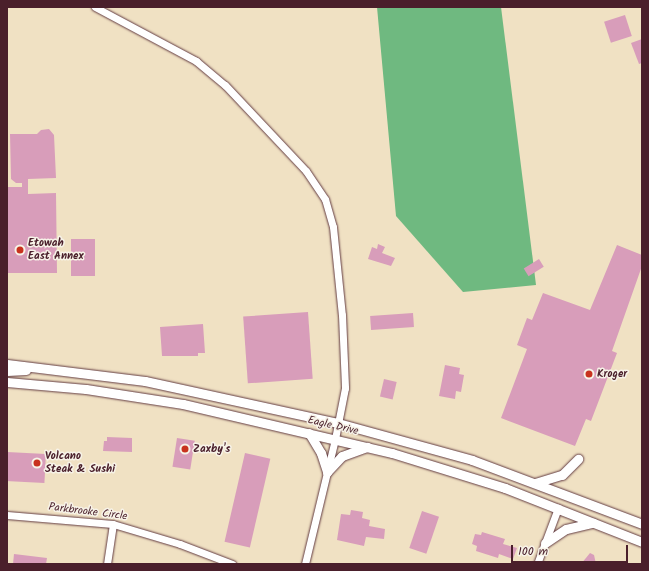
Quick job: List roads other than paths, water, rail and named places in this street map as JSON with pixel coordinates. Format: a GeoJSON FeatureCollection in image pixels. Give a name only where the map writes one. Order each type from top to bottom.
{"type":"FeatureCollection","features":[{"type":"Feature","properties":{"kind":"street"},"geometry":{"type":"LineString","coordinates":[[95,7],[196,61],[225,85],[306,171],[325,199],[333,227],[342,315],[345,388],[335,439],[305,564]]}},
{"type":"Feature","properties":{"kind":"street","name":"Eagle Drive"},"geometry":{"type":"LineString","coordinates":[[7,364],[145,381],[338,423],[472,460],[642,524]]}},
{"type":"Feature","properties":{"kind":"street"},"geometry":{"type":"LineString","coordinates":[[7,372],[41,368]]}},
{"type":"Feature","properties":{"kind":"street","name":"Eagle Drive"},"geometry":{"type":"LineString","coordinates":[[7,382],[143,397],[369,447],[448,468],[558,508],[642,542]]}},
{"type":"Feature","properties":{"kind":"street"},"geometry":{"type":"LineString","coordinates":[[310,433],[321,453],[327,472]]}},
{"type":"Feature","properties":{"kind":"street"},"geometry":{"type":"LineString","coordinates":[[327,472],[342,456],[369,447]]}},
{"type":"Feature","properties":{"kind":"street"},"geometry":{"type":"LineString","coordinates":[[535,483],[562,475],[578,459]]}},
{"type":"Feature","properties":{"kind":"street"},"geometry":{"type":"LineString","coordinates":[[537,564],[558,508]]}},
{"type":"Feature","properties":{"kind":"street","name":"Parkbrooke Circle"},"geometry":{"type":"LineString","coordinates":[[7,515],[113,524],[180,544],[232,564]]}},
{"type":"Feature","properties":{"kind":"street"},"geometry":{"type":"LineString","coordinates":[[545,543],[554,535],[568,528],[594,523]]}},
{"type":"Feature","properties":{"kind":"street"},"geometry":{"type":"LineString","coordinates":[[107,564],[113,524]]}},
{"type":"Feature","properties":{"kind":"place","name":"Etowah East Annex"},"geometry":{"type":"Point","coordinates":[20,250]}},
{"type":"Feature","properties":{"kind":"place","name":"Kroger"},"geometry":{"type":"Point","coordinates":[589,374]}},
{"type":"Feature","properties":{"kind":"place","name":"Zaxby's"},"geometry":{"type":"Point","coordinates":[185,449]}},
{"type":"Feature","properties":{"kind":"place","name":"Volcano Steak & Sushi"},"geometry":{"type":"Point","coordinates":[37,463]}}]}
